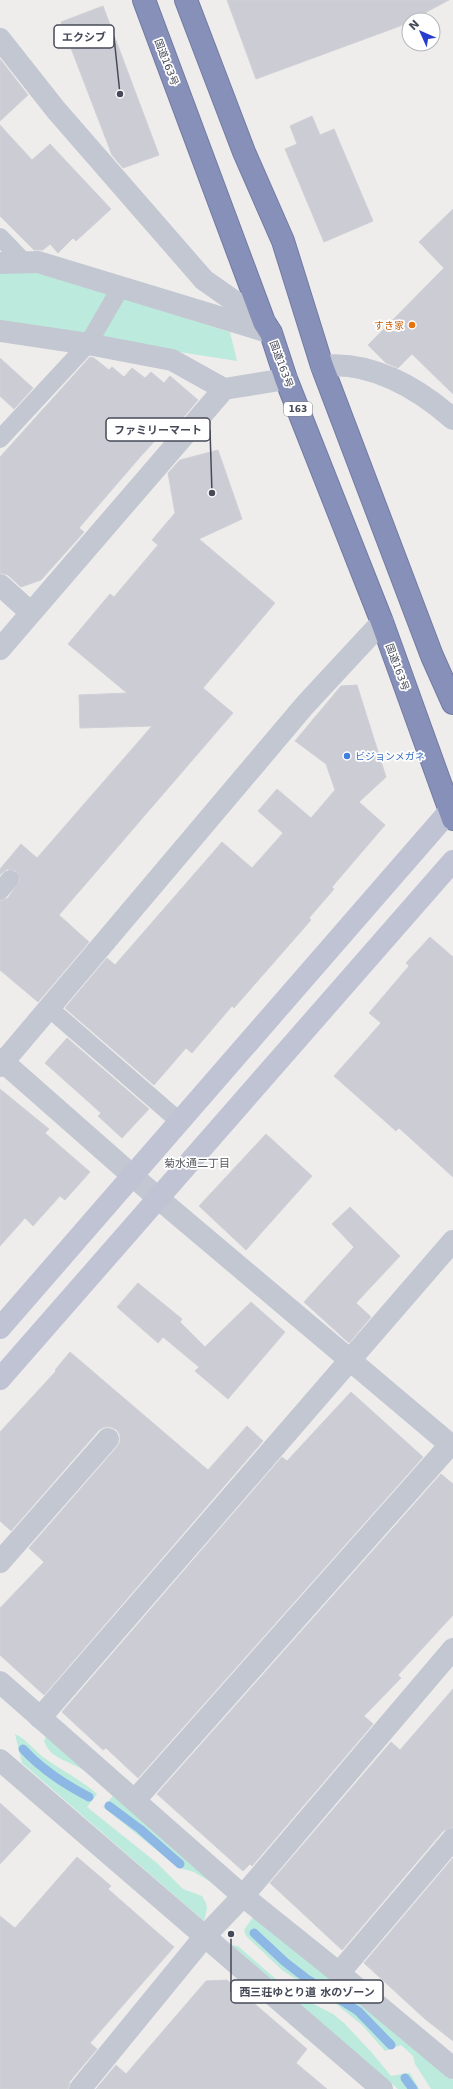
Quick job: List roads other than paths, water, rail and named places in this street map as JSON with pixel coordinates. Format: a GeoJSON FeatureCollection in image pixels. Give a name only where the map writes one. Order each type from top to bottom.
{"type":"FeatureCollection","features":[{"type":"Feature","properties":{"kind":"highway","name":"国道163号"},"geometry":{"type":"LineString","coordinates":[[144,0],[286,379],[382,622],[452,812]]}},
{"type":"Feature","properties":{"kind":"highway"},"geometry":{"type":"LineString","coordinates":[[186,0],[244,152],[283,241],[322,366],[432,656],[453,703]]}},
{"type":"Feature","properties":{"kind":"street"},"geometry":{"type":"LineString","coordinates":[[0,39],[56,110],[204,280],[267,327]]}},
{"type":"Feature","properties":{"kind":"street"},"geometry":{"type":"LineString","coordinates":[[0,262],[38,262],[120,287],[267,327]]}},
{"type":"Feature","properties":{"kind":"street"},"geometry":{"type":"LineString","coordinates":[[0,331],[88,344],[172,360],[224,389],[286,379]]}},
{"type":"Feature","properties":{"kind":"street"},"geometry":{"type":"LineString","coordinates":[[322,366],[340,364],[353,365],[389,378],[419,393],[453,419]]}},
{"type":"Feature","properties":{"kind":"street"},"geometry":{"type":"LineString","coordinates":[[0,649],[30,612],[224,389]]}},
{"type":"Feature","properties":{"kind":"street"},"geometry":{"type":"LineString","coordinates":[[0,585],[30,612]]}},
{"type":"Feature","properties":{"kind":"street"},"geometry":{"type":"LineString","coordinates":[[135,1800],[452,1446],[159,1199],[1,1062],[49,1008],[305,705],[382,622]]}},
{"type":"Feature","properties":{"kind":"street"},"geometry":{"type":"LineString","coordinates":[[0,1328],[179,1121],[452,812]]}},
{"type":"Feature","properties":{"kind":"street"},"geometry":{"type":"LineString","coordinates":[[0,1379],[453,861]]}},
{"type":"Feature","properties":{"kind":"street"},"geometry":{"type":"LineString","coordinates":[[40,1718],[351,1361],[453,1241]]}},
{"type":"Feature","properties":{"kind":"street"},"geometry":{"type":"LineString","coordinates":[[0,1562],[108,1439]]}},
{"type":"Feature","properties":{"kind":"street"},"geometry":{"type":"LineString","coordinates":[[80,2089],[205,1936],[243,1896],[453,1649]]}},
{"type":"Feature","properties":{"kind":"street"},"geometry":{"type":"LineString","coordinates":[[0,1682],[243,1896],[451,2062]]}},
{"type":"Feature","properties":{"kind":"street"},"geometry":{"type":"LineString","coordinates":[[1,1764],[205,1936],[382,2089]]}},
{"type":"Feature","properties":{"kind":"street"},"geometry":{"type":"LineString","coordinates":[[340,1973],[453,1839]]}},
{"type":"Feature","properties":{"kind":"lane"},"geometry":{"type":"LineString","coordinates":[[0,237],[24,262]]}},
{"type":"Feature","properties":{"kind":"lane"},"geometry":{"type":"LineString","coordinates":[[0,439],[88,344],[120,287]]}},
{"type":"Feature","properties":{"kind":"lane"},"geometry":{"type":"LineString","coordinates":[[49,1008],[179,1121]]}},
{"type":"Feature","properties":{"kind":"waterway"},"geometry":{"type":"LineString","coordinates":[[23,1749],[38,1764],[54,1776],[89,1797]]}},
{"type":"Feature","properties":{"kind":"waterway"},"geometry":{"type":"LineString","coordinates":[[109,1806],[140,1829],[180,1864]]}},
{"type":"Feature","properties":{"kind":"waterway"},"geometry":{"type":"LineString","coordinates":[[254,1933],[285,1962],[307,1979],[358,2011],[391,2045]]}},
{"type":"Feature","properties":{"kind":"waterway"},"geometry":{"type":"LineString","coordinates":[[405,2078],[413,2089]]}},
{"type":"Feature","properties":{"kind":"place","name":"エクシブ"},"geometry":{"type":"Point","coordinates":[120,94]}},
{"type":"Feature","properties":{"kind":"place","name":"すき家"},"geometry":{"type":"Point","coordinates":[412,325]}},
{"type":"Feature","properties":{"kind":"place","name":"ファミリーマート"},"geometry":{"type":"Point","coordinates":[212,493]}},
{"type":"Feature","properties":{"kind":"place","name":"ビジョンメガネ"},"geometry":{"type":"Point","coordinates":[347,756]}},
{"type":"Feature","properties":{"kind":"place","name":"西三荘ゆとり道 水のゾーン"},"geometry":{"type":"Point","coordinates":[231,1934]}},
{"type":"Feature","properties":{"kind":"district","name":"菊水通二丁目"},"geometry":{"type":"Point","coordinates":[197,1163]}}]}
